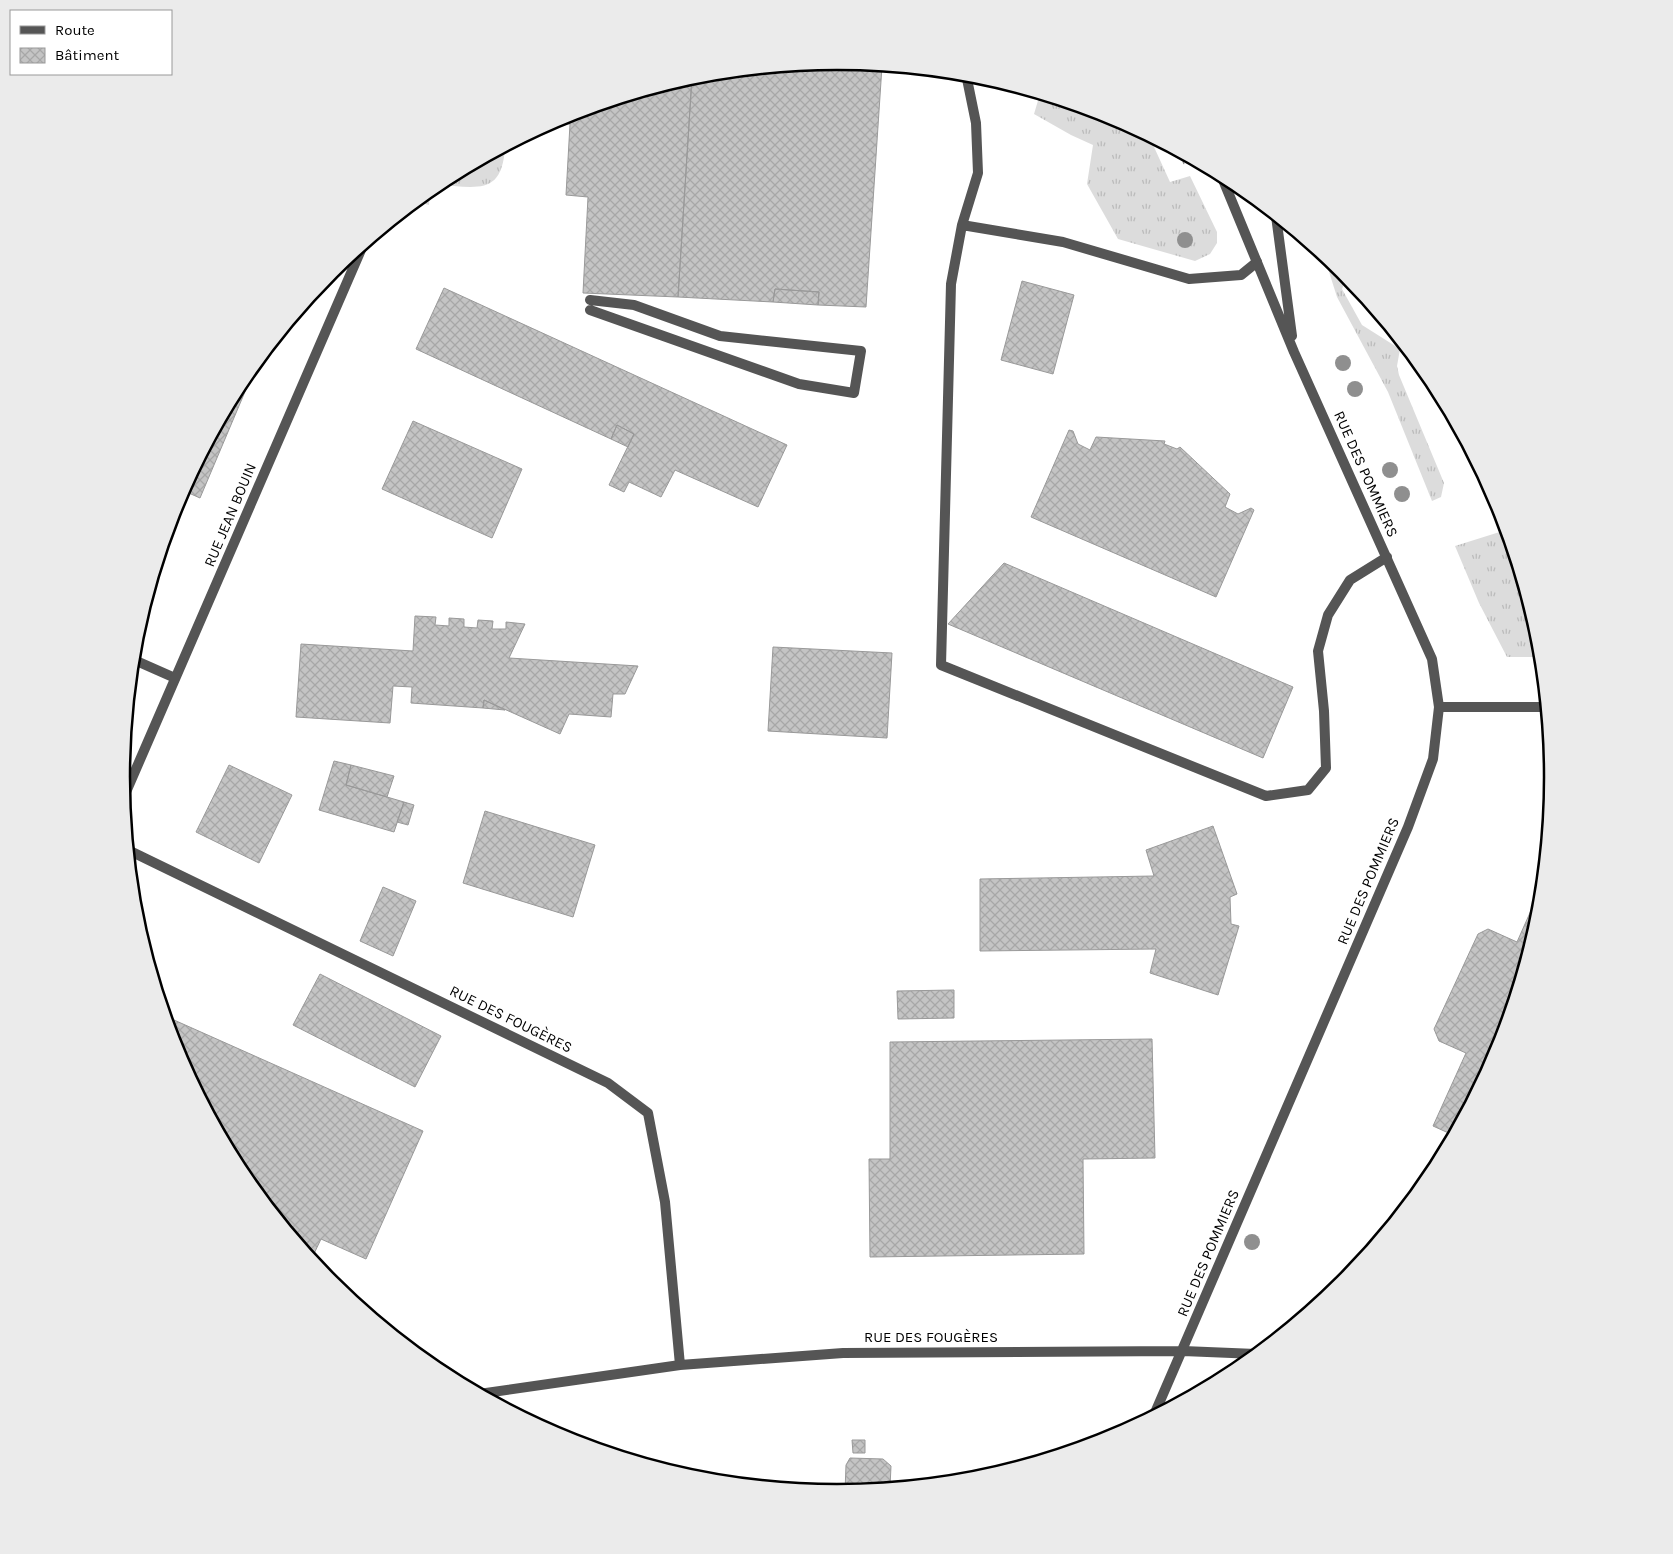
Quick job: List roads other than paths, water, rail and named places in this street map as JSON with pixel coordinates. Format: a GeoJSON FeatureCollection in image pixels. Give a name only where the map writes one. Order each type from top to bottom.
{"type":"FeatureCollection","features":[{"type":"Feature","properties":{"kind":"street"},"geometry":{"type":"LineString","coordinates":[[968,83],[976,123],[978,172],[962,225],[951,284],[941,665],[1266,796],[1308,790],[1326,768],[1318,651],[1328,615],[1350,580],[1387,557]]}},
{"type":"Feature","properties":{"kind":"street","name":"RUE DES POMMIERS"},"geometry":{"type":"LineString","coordinates":[[1158,1406],[1408,827],[1433,759],[1439,707],[1432,659],[1294,352],[1226,187]]}},
{"type":"Feature","properties":{"kind":"street","name":"RUE DES POMMIERS"},"geometry":{"type":"LineString","coordinates":[[1277,224],[1294,352]]}},
{"type":"Feature","properties":{"kind":"street"},"geometry":{"type":"LineString","coordinates":[[962,225],[1063,242],[1189,279],[1241,276],[1257,262]]}},
{"type":"Feature","properties":{"kind":"street","name":"RUE JEAN BOUIN"},"geometry":{"type":"LineString","coordinates":[[130,782],[358,257]]}},
{"type":"Feature","properties":{"kind":"street"},"geometry":{"type":"LineString","coordinates":[[590,305],[634,305],[720,336],[861,351],[854,392],[799,384],[590,305]]}},
{"type":"Feature","properties":{"kind":"street"},"geometry":{"type":"LineString","coordinates":[[139,662],[175,678]]}},
{"type":"Feature","properties":{"kind":"street"},"geometry":{"type":"LineString","coordinates":[[1439,707],[1539,707]]}},
{"type":"Feature","properties":{"kind":"street","name":"RUE DES FOUGÈRES"},"geometry":{"type":"LineString","coordinates":[[134,853],[608,1083],[648,1113],[665,1202],[680,1365]]}},
{"type":"Feature","properties":{"kind":"street","name":"RUE DES FOUGÈRES"},"geometry":{"type":"LineString","coordinates":[[489,1392],[680,1365],[843,1353],[1182,1351],[1245,1354]]}}]}
